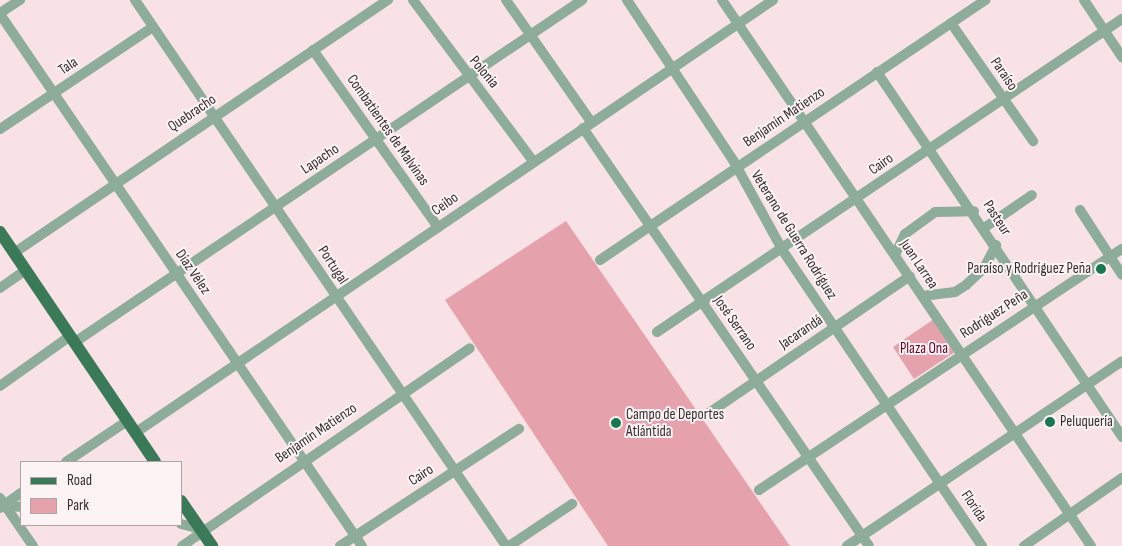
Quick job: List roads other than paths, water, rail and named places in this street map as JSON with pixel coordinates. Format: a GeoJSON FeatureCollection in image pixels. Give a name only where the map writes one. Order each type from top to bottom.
{"type":"FeatureCollection","features":[{"type":"Feature","properties":{"kind":"main road"},"geometry":{"type":"LineString","coordinates":[[0,232],[154,461]]}},
{"type":"Feature","properties":{"kind":"main road"},"geometry":{"type":"LineString","coordinates":[[182,502],[212,546]]}},
{"type":"Feature","properties":{"kind":"street"},"geometry":{"type":"LineString","coordinates":[[0,13],[20,0]]}},
{"type":"Feature","properties":{"kind":"street","name":"Portugal"},"geometry":{"type":"LineString","coordinates":[[135,0],[213,117],[508,546]]}},
{"type":"Feature","properties":{"kind":"street","name":"Quebracho"},"geometry":{"type":"LineString","coordinates":[[14,252],[388,0]]}},
{"type":"Feature","properties":{"kind":"street","name":"Polonia"},"geometry":{"type":"LineString","coordinates":[[413,0],[533,161]]}},
{"type":"Feature","properties":{"kind":"street","name":"José Serrano"},"geometry":{"type":"LineString","coordinates":[[506,0],[530,34],[702,303],[757,380],[869,546]]}},
{"type":"Feature","properties":{"kind":"street","name":"Lapacho"},"geometry":{"type":"LineString","coordinates":[[0,386],[276,206],[582,0]]}},
{"type":"Feature","properties":{"kind":"street","name":"Veterano de Guerra Rodríguez"},"geometry":{"type":"LineString","coordinates":[[627,0],[673,66],[736,168],[783,251],[940,484]]}},
{"type":"Feature","properties":{"kind":"street","name":"Juan Larrea"},"geometry":{"type":"LineString","coordinates":[[722,0],[1091,546]]}},
{"type":"Feature","properties":{"kind":"street","name":"Ceibo"},"geometry":{"type":"LineString","coordinates":[[135,433],[533,161],[773,0]]}},
{"type":"Feature","properties":{"kind":"street","name":"Benjamín Matienzo"},"geometry":{"type":"LineString","coordinates":[[600,260],[985,0]]}},
{"type":"Feature","properties":{"kind":"street"},"geometry":{"type":"LineString","coordinates":[[1084,0],[1122,57]]}},
{"type":"Feature","properties":{"kind":"street","name":"Díaz Vélez"},"geometry":{"type":"LineString","coordinates":[[0,13],[114,184],[362,546]]}},
{"type":"Feature","properties":{"kind":"street","name":"Cairo"},"geometry":{"type":"LineString","coordinates":[[657,332],[783,251],[930,148],[1122,19]]}},
{"type":"Feature","properties":{"kind":"street","name":"Paraíso"},"geometry":{"type":"LineString","coordinates":[[951,23],[1033,141]]}},
{"type":"Feature","properties":{"kind":"street","name":"Tala"},"geometry":{"type":"LineString","coordinates":[[0,130],[153,27]]}},
{"type":"Feature","properties":{"kind":"street","name":"Combatientes de Malvinas"},"geometry":{"type":"LineString","coordinates":[[313,50],[438,227]]}},
{"type":"Feature","properties":{"kind":"street","name":"Pasteur"},"geometry":{"type":"LineString","coordinates":[[877,72],[1037,304],[1122,437]]}},
{"type":"Feature","properties":{"kind":"street"},"geometry":{"type":"LineString","coordinates":[[984,228],[1032,195]]}},
{"type":"Feature","properties":{"kind":"street"},"geometry":{"type":"LineString","coordinates":[[1080,210],[1122,275]]}},
{"type":"Feature","properties":{"kind":"street"},"geometry":{"type":"LineString","coordinates":[[895,255],[905,234],[935,212],[974,211]]}},
{"type":"Feature","properties":{"kind":"street"},"geometry":{"type":"LineString","coordinates":[[922,296],[955,292],[966,285],[984,268],[996,244]]}},
{"type":"Feature","properties":{"kind":"street","name":"Rodríguez Peña"},"geometry":{"type":"LineString","coordinates":[[759,490],[961,354],[1122,249]]}},
{"type":"Feature","properties":{"kind":"street"},"geometry":{"type":"LineString","coordinates":[[0,288],[26,270]]}},
{"type":"Feature","properties":{"kind":"street","name":"Jacarandá"},"geometry":{"type":"LineString","coordinates":[[709,413],[910,276]]}},
{"type":"Feature","properties":{"kind":"street","name":"Benjamín Matienzo"},"geometry":{"type":"LineString","coordinates":[[182,546],[201,529],[470,348]]}},
{"type":"Feature","properties":{"kind":"street"},"geometry":{"type":"LineString","coordinates":[[847,546],[1122,360]]}},
{"type":"Feature","properties":{"kind":"street"},"geometry":{"type":"LineString","coordinates":[[67,461],[127,421]]}},
{"type":"Feature","properties":{"kind":"street","name":"Cairo"},"geometry":{"type":"LineString","coordinates":[[340,546],[518,428]]}},
{"type":"Feature","properties":{"kind":"street"},"geometry":{"type":"LineString","coordinates":[[1024,546],[1122,478]]}},
{"type":"Feature","properties":{"kind":"street","name":"Florida"},"geometry":{"type":"LineString","coordinates":[[940,484],[982,546]]}},
{"type":"Feature","properties":{"kind":"street"},"geometry":{"type":"LineString","coordinates":[[1,504],[20,494]]}},
{"type":"Feature","properties":{"kind":"street"},"geometry":{"type":"LineString","coordinates":[[1,504],[20,506]]}},
{"type":"Feature","properties":{"kind":"street"},"geometry":{"type":"LineString","coordinates":[[1,504],[33,546]]}},
{"type":"Feature","properties":{"kind":"street"},"geometry":{"type":"LineString","coordinates":[[508,546],[572,504]]}},
{"type":"Feature","properties":{"kind":"street"},"geometry":{"type":"LineString","coordinates":[[182,524],[201,529]]}},
{"type":"Feature","properties":{"kind":"place","name":"Paraíso y Rodríguez Peña"},"geometry":{"type":"Point","coordinates":[1101,269]}},
{"type":"Feature","properties":{"kind":"place","name":"Peluquería"},"geometry":{"type":"Point","coordinates":[1050,422]}},
{"type":"Feature","properties":{"kind":"place","name":"Campo de Deportes Atlántida"},"geometry":{"type":"Point","coordinates":[616,423]}},
{"type":"Feature","properties":{"kind":"park label","name":"Plaza Ona"},"geometry":{"type":"Point","coordinates":[924,349]}}]}
